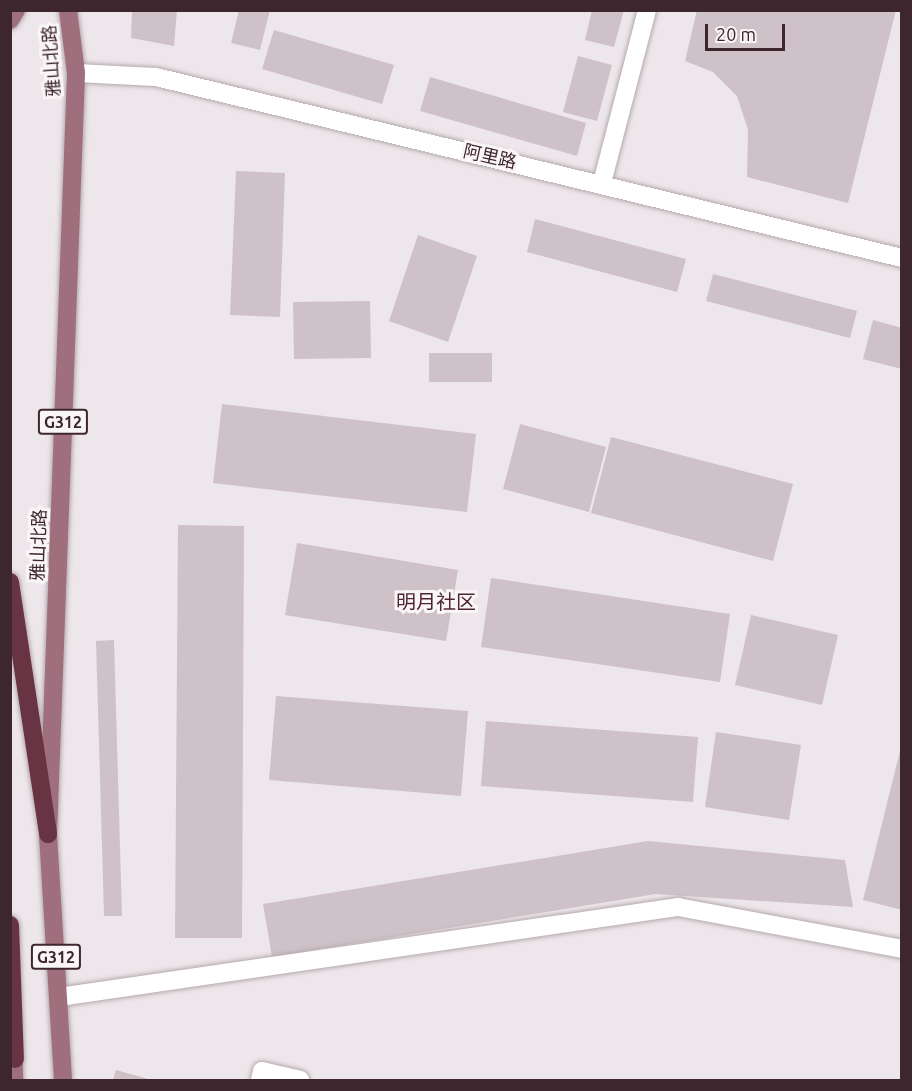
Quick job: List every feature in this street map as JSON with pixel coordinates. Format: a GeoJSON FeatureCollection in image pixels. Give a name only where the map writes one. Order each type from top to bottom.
{"type":"FeatureCollection","features":[{"type":"Feature","properties":{"kind":"highway"},"geometry":{"type":"LineString","coordinates":[[10,582],[48,834]]}},
{"type":"Feature","properties":{"kind":"highway"},"geometry":{"type":"LineString","coordinates":[[10,925],[15,1059]]}},
{"type":"Feature","properties":{"kind":"main road"},"geometry":{"type":"LineString","coordinates":[[10,20],[16,10]]}},
{"type":"Feature","properties":{"kind":"main road","name":"雅山北路"},"geometry":{"type":"LineString","coordinates":[[63,1080],[48,834],[76,73],[68,10]]}},
{"type":"Feature","properties":{"kind":"main road"},"geometry":{"type":"LineString","coordinates":[[10,1029],[15,1059],[14,1080]]}},
{"type":"Feature","properties":{"kind":"street"},"geometry":{"type":"LineString","coordinates":[[602,183],[647,10]]}},
{"type":"Feature","properties":{"kind":"street","name":"阿里路"},"geometry":{"type":"LineString","coordinates":[[76,73],[156,77],[602,183],[902,258]]}},
{"type":"Feature","properties":{"kind":"street"},"geometry":{"type":"LineString","coordinates":[[59,997],[678,907],[902,949]]}},
{"type":"Feature","properties":{"kind":"street"},"geometry":{"type":"LineString","coordinates":[[260,1080],[262,1071],[300,1080]]}},
{"type":"Feature","properties":{"kind":"building"},"geometry":{"type":"Polygon","coordinates":[[[132,10],[177,10],[174,46],[131,38],[132,10]]]}},
{"type":"Feature","properties":{"kind":"building"},"geometry":{"type":"Polygon","coordinates":[[[239,10],[270,10],[260,50],[231,43],[239,10]]]}},
{"type":"Feature","properties":{"kind":"building"},"geometry":{"type":"Polygon","coordinates":[[[592,10],[624,10],[614,47],[585,40],[592,10]]]}},
{"type":"Feature","properties":{"kind":"building"},"geometry":{"type":"Polygon","coordinates":[[[697,10],[896,10],[848,203],[747,177],[748,130],[737,96],[713,72],[685,61],[697,10]]]}},
{"type":"Feature","properties":{"kind":"building"},"geometry":{"type":"Polygon","coordinates":[[[274,30],[394,65],[382,104],[262,69],[274,30]]]}},
{"type":"Feature","properties":{"kind":"building"},"geometry":{"type":"Polygon","coordinates":[[[578,56],[612,65],[597,121],[563,112],[578,56]]]}},
{"type":"Feature","properties":{"kind":"building"},"geometry":{"type":"Polygon","coordinates":[[[430,77],[586,123],[577,156],[420,111],[430,77]]]}},
{"type":"Feature","properties":{"kind":"building"},"geometry":{"type":"Polygon","coordinates":[[[236,171],[285,173],[280,317],[230,315],[236,171]]]}},
{"type":"Feature","properties":{"kind":"building"},"geometry":{"type":"Polygon","coordinates":[[[535,219],[686,259],[677,292],[527,252],[535,219]]]}},
{"type":"Feature","properties":{"kind":"building"},"geometry":{"type":"Polygon","coordinates":[[[418,235],[477,256],[448,342],[389,321],[418,235]]]}},
{"type":"Feature","properties":{"kind":"building"},"geometry":{"type":"Polygon","coordinates":[[[713,274],[857,311],[850,338],[706,301],[713,274]]]}},
{"type":"Feature","properties":{"kind":"building"},"geometry":{"type":"Polygon","coordinates":[[[370,301],[371,358],[294,359],[293,302],[370,301]]]}},
{"type":"Feature","properties":{"kind":"building"},"geometry":{"type":"Polygon","coordinates":[[[873,320],[902,328],[902,369],[863,359],[873,320]]]}},
{"type":"Feature","properties":{"kind":"building"},"geometry":{"type":"Polygon","coordinates":[[[429,353],[492,353],[492,382],[429,382],[429,353]]]}},
{"type":"Feature","properties":{"kind":"building"},"geometry":{"type":"Polygon","coordinates":[[[222,404],[476,434],[467,512],[213,483],[222,404]]]}},
{"type":"Feature","properties":{"kind":"building"},"geometry":{"type":"Polygon","coordinates":[[[520,424],[606,447],[589,512],[503,489],[520,424]]]}},
{"type":"Feature","properties":{"kind":"building"},"geometry":{"type":"Polygon","coordinates":[[[611,437],[793,484],[773,561],[591,513],[611,437]]]}},
{"type":"Feature","properties":{"kind":"building"},"geometry":{"type":"Polygon","coordinates":[[[178,525],[244,526],[242,938],[175,938],[178,525]]]}},
{"type":"Feature","properties":{"kind":"building"},"geometry":{"type":"Polygon","coordinates":[[[297,543],[458,570],[446,641],[285,615],[297,543]]]}},
{"type":"Feature","properties":{"kind":"building"},"geometry":{"type":"Polygon","coordinates":[[[491,578],[730,614],[720,682],[481,647],[491,578]]]}},
{"type":"Feature","properties":{"kind":"building"},"geometry":{"type":"Polygon","coordinates":[[[751,615],[838,635],[822,705],[735,685],[751,615]]]}},
{"type":"Feature","properties":{"kind":"building"},"geometry":{"type":"Polygon","coordinates":[[[114,640],[122,916],[104,916],[96,641],[114,640]]]}},
{"type":"Feature","properties":{"kind":"building"},"geometry":{"type":"Polygon","coordinates":[[[276,696],[468,711],[461,796],[269,780],[276,696]]]}},
{"type":"Feature","properties":{"kind":"building"},"geometry":{"type":"Polygon","coordinates":[[[486,721],[698,737],[693,802],[481,786],[486,721]]]}},
{"type":"Feature","properties":{"kind":"building"},"geometry":{"type":"Polygon","coordinates":[[[716,732],[801,745],[789,820],[705,807],[716,732]]]}},
{"type":"Feature","properties":{"kind":"building"},"geometry":{"type":"Polygon","coordinates":[[[902,748],[902,910],[863,900],[902,748]]]}},
{"type":"Feature","properties":{"kind":"building"},"geometry":{"type":"Polygon","coordinates":[[[648,841],[845,860],[853,907],[656,894],[272,957],[263,904],[648,841]]]}},
{"type":"Feature","properties":{"kind":"building"},"geometry":{"type":"Polygon","coordinates":[[[116,1070],[152,1080],[113,1080],[116,1070]]]}},
{"type":"Feature","properties":{"kind":"district","name":"明月社区"},"geometry":{"type":"Point","coordinates":[436,601]}}]}
